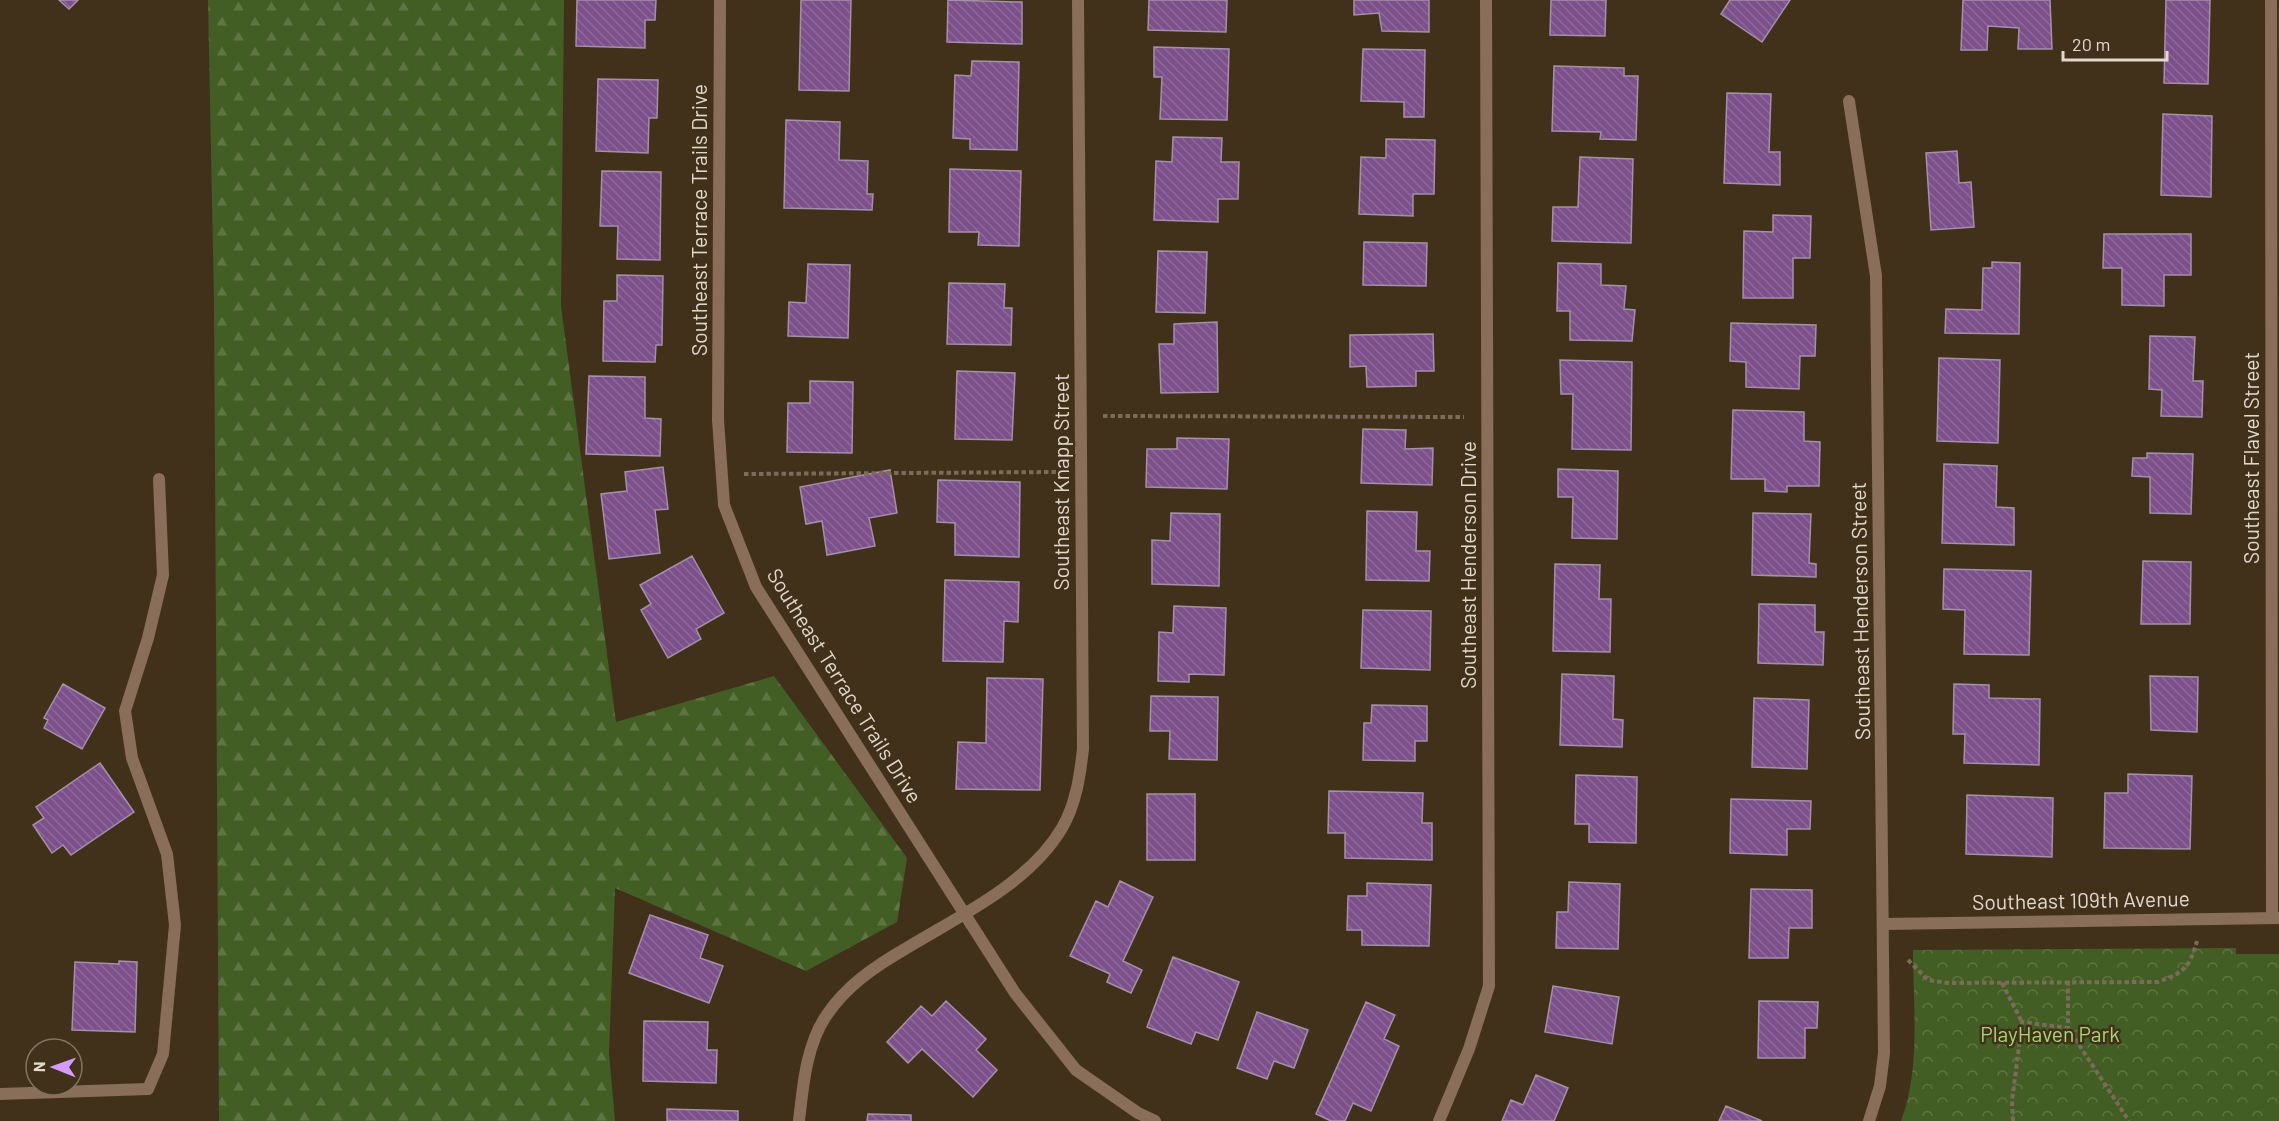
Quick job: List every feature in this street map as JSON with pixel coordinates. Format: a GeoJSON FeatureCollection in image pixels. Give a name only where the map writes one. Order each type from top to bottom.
{"type":"FeatureCollection","features":[{"type":"Feature","properties":{"kind":"street","name":"Southeast Terrace Trails Drive"},"geometry":{"type":"LineString","coordinates":[[720,0],[718,420],[724,505],[756,587],[1015,993],[1076,1070],[1138,1113],[1155,1121]]}},
{"type":"Feature","properties":{"kind":"street","name":"Southeast Knapp Street"},"geometry":{"type":"LineString","coordinates":[[799,1121],[812,1043],[825,1017],[846,990],[876,966],[1009,884],[1047,851],[1063,826],[1078,789],[1083,749],[1078,0]]}},
{"type":"Feature","properties":{"kind":"street","name":"Southeast Henderson Drive"},"geometry":{"type":"LineString","coordinates":[[1439,1121],[1469,1049],[1489,986],[1486,0]]}},
{"type":"Feature","properties":{"kind":"street","name":"Southeast Flavel Street"},"geometry":{"type":"LineString","coordinates":[[2271,0],[2276,71],[2276,917]]}},
{"type":"Feature","properties":{"kind":"street","name":"Southeast Henderson Street"},"geometry":{"type":"LineString","coordinates":[[1849,101],[1876,276],[1884,1053],[1880,1086],[1869,1121]]}},
{"type":"Feature","properties":{"kind":"street"},"geometry":{"type":"LineString","coordinates":[[0,1094],[148,1089],[163,1054],[175,924],[167,854],[132,758],[124,711],[148,638],[163,575],[159,479]]}},
{"type":"Feature","properties":{"kind":"street","name":"Southeast 109th Avenue"},"geometry":{"type":"LineString","coordinates":[[1884,924],[2276,917]]}},
{"type":"Feature","properties":{"kind":"path"},"geometry":{"type":"LineString","coordinates":[[1081,415],[1488,417]]}},
{"type":"Feature","properties":{"kind":"path"},"geometry":{"type":"LineString","coordinates":[[722,474],[1081,472]]}},
{"type":"Feature","properties":{"kind":"path"},"geometry":{"type":"LineString","coordinates":[[1884,924],[1910,963],[1928,980],[1948,983],[2158,982],[2181,974],[2191,961],[2204,918]]}},
{"type":"Feature","properties":{"kind":"path"},"geometry":{"type":"LineString","coordinates":[[2068,981],[2068,1028],[2129,1121]]}},
{"type":"Feature","properties":{"kind":"path"},"geometry":{"type":"LineString","coordinates":[[2002,982],[2022,1022],[2012,1101],[2013,1121]]}},
{"type":"Feature","properties":{"kind":"path"},"geometry":{"type":"LineString","coordinates":[[2022,1022],[2068,1028]]}},
{"type":"Feature","properties":{"kind":"green space"},"geometry":{"type":"Polygon","coordinates":[[[208,0],[564,0],[561,306],[616,722],[774,676],[907,858],[897,922],[806,971],[615,888],[609,1053],[615,1121],[219,1121],[214,301],[208,0]]]}},
{"type":"Feature","properties":{"kind":"green space","name":"PlayHaven Park"},"geometry":{"type":"Polygon","coordinates":[[[2236,948],[2236,954],[2279,954],[2279,1121],[1901,1121],[1907,1101],[1914,1058],[1913,950],[2236,948]]]}},
{"type":"Feature","properties":{"kind":"building"},"geometry":{"type":"Polygon","coordinates":[[[59,0],[78,0],[69,9],[59,0]]]}},
{"type":"Feature","properties":{"kind":"building"},"geometry":{"type":"Polygon","coordinates":[[[577,0],[656,0],[655,20],[645,20],[645,48],[576,46],[577,0]]]}},
{"type":"Feature","properties":{"kind":"building"},"geometry":{"type":"Polygon","coordinates":[[[801,0],[851,0],[849,91],[799,90],[801,0]]]}},
{"type":"Feature","properties":{"kind":"building"},"geometry":{"type":"Polygon","coordinates":[[[948,0],[1022,2],[1022,44],[947,42],[948,0]]]}},
{"type":"Feature","properties":{"kind":"building"},"geometry":{"type":"Polygon","coordinates":[[[1149,0],[1227,0],[1226,32],[1148,30],[1149,0]]]}},
{"type":"Feature","properties":{"kind":"building"},"geometry":{"type":"Polygon","coordinates":[[[1354,0],[1429,0],[1429,32],[1382,31],[1379,13],[1354,15],[1354,0]]]}},
{"type":"Feature","properties":{"kind":"building"},"geometry":{"type":"Polygon","coordinates":[[[1551,0],[1606,0],[1605,36],[1550,35],[1551,0]]]}},
{"type":"Feature","properties":{"kind":"building"},"geometry":{"type":"Polygon","coordinates":[[[1730,0],[1790,0],[1762,42],[1721,14],[1730,0]]]}},
{"type":"Feature","properties":{"kind":"building"},"geometry":{"type":"Polygon","coordinates":[[[1963,0],[2050,0],[2052,49],[2018,49],[2019,28],[1988,26],[1987,50],[1961,50],[1963,0]]]}},
{"type":"Feature","properties":{"kind":"building"},"geometry":{"type":"Polygon","coordinates":[[[2166,0],[2210,0],[2208,84],[2164,83],[2166,0]]]}},
{"type":"Feature","properties":{"kind":"building"},"geometry":{"type":"Polygon","coordinates":[[[1154,47],[1229,49],[1227,120],[1160,119],[1162,77],[1154,77],[1154,47]]]}},
{"type":"Feature","properties":{"kind":"building"},"geometry":{"type":"Polygon","coordinates":[[[1363,49],[1425,50],[1424,117],[1404,117],[1404,102],[1361,101],[1363,49]]]}},
{"type":"Feature","properties":{"kind":"building"},"geometry":{"type":"Polygon","coordinates":[[[972,61],[1019,62],[1017,150],[970,149],[970,139],[953,138],[955,75],[971,76],[972,61]]]}},
{"type":"Feature","properties":{"kind":"building"},"geometry":{"type":"Polygon","coordinates":[[[1554,66],[1624,68],[1624,76],[1638,76],[1636,140],[1600,139],[1601,132],[1552,131],[1554,66]]]}},
{"type":"Feature","properties":{"kind":"building"},"geometry":{"type":"Polygon","coordinates":[[[598,79],[658,80],[657,118],[649,118],[648,153],[596,151],[598,79]]]}},
{"type":"Feature","properties":{"kind":"building"},"geometry":{"type":"Polygon","coordinates":[[[1727,93],[1771,94],[1769,152],[1780,152],[1780,185],[1724,183],[1727,93]]]}},
{"type":"Feature","properties":{"kind":"building"},"geometry":{"type":"Polygon","coordinates":[[[2163,114],[2212,116],[2211,197],[2161,195],[2163,114]]]}},
{"type":"Feature","properties":{"kind":"building"},"geometry":{"type":"Polygon","coordinates":[[[786,120],[840,122],[839,160],[868,161],[867,194],[873,194],[872,210],[784,208],[786,120]]]}},
{"type":"Feature","properties":{"kind":"building"},"geometry":{"type":"Polygon","coordinates":[[[1173,137],[1222,138],[1221,162],[1239,162],[1238,199],[1218,199],[1218,222],[1154,220],[1156,161],[1172,162],[1173,137]]]}},
{"type":"Feature","properties":{"kind":"building"},"geometry":{"type":"Polygon","coordinates":[[[1386,139],[1435,140],[1434,194],[1413,194],[1413,216],[1359,214],[1361,157],[1386,158],[1386,139]]]}},
{"type":"Feature","properties":{"kind":"building"},"geometry":{"type":"Polygon","coordinates":[[[1957,151],[1959,183],[1971,182],[1974,227],[1931,230],[1926,153],[1957,151]]]}},
{"type":"Feature","properties":{"kind":"building"},"geometry":{"type":"Polygon","coordinates":[[[1580,157],[1633,159],[1631,243],[1552,241],[1553,207],[1578,207],[1580,157]]]}},
{"type":"Feature","properties":{"kind":"building"},"geometry":{"type":"Polygon","coordinates":[[[950,169],[1021,171],[1019,246],[978,245],[979,232],[949,232],[950,169]]]}},
{"type":"Feature","properties":{"kind":"building"},"geometry":{"type":"Polygon","coordinates":[[[602,171],[661,172],[660,260],[617,259],[618,226],[600,226],[602,171]]]}},
{"type":"Feature","properties":{"kind":"building"},"geometry":{"type":"Polygon","coordinates":[[[1773,215],[1811,216],[1810,258],[1793,258],[1793,298],[1743,298],[1744,231],[1773,232],[1773,215]]]}},
{"type":"Feature","properties":{"kind":"building"},"geometry":{"type":"Polygon","coordinates":[[[2104,234],[2191,234],[2191,275],[2164,275],[2164,306],[2122,305],[2122,268],[2103,268],[2104,234]]]}},
{"type":"Feature","properties":{"kind":"building"},"geometry":{"type":"Polygon","coordinates":[[[1364,242],[1427,243],[1426,286],[1363,285],[1364,242]]]}},
{"type":"Feature","properties":{"kind":"building"},"geometry":{"type":"Polygon","coordinates":[[[1158,251],[1207,252],[1205,313],[1156,312],[1158,251]]]}},
{"type":"Feature","properties":{"kind":"building"},"geometry":{"type":"Polygon","coordinates":[[[1992,262],[2020,263],[2019,334],[1945,333],[1946,309],[1982,310],[1983,268],[1992,268],[1992,262]]]}},
{"type":"Feature","properties":{"kind":"building"},"geometry":{"type":"Polygon","coordinates":[[[1558,263],[1601,264],[1601,285],[1626,286],[1624,309],[1635,310],[1632,341],[1570,340],[1570,311],[1557,311],[1558,263]]]}},
{"type":"Feature","properties":{"kind":"building"},"geometry":{"type":"Polygon","coordinates":[[[808,264],[850,265],[848,338],[788,336],[789,302],[806,303],[808,264]]]}},
{"type":"Feature","properties":{"kind":"building"},"geometry":{"type":"Polygon","coordinates":[[[617,275],[663,276],[662,345],[656,345],[655,362],[603,361],[604,301],[617,301],[617,275]]]}},
{"type":"Feature","properties":{"kind":"building"},"geometry":{"type":"Polygon","coordinates":[[[949,283],[1005,284],[1004,308],[1012,308],[1011,345],[947,344],[949,283]]]}},
{"type":"Feature","properties":{"kind":"building"},"geometry":{"type":"Polygon","coordinates":[[[1217,322],[1218,392],[1161,393],[1159,344],[1174,344],[1174,324],[1217,322]]]}},
{"type":"Feature","properties":{"kind":"building"},"geometry":{"type":"Polygon","coordinates":[[[1731,323],[1816,325],[1815,356],[1800,356],[1799,389],[1746,387],[1746,362],[1730,361],[1731,323]]]}},
{"type":"Feature","properties":{"kind":"building"},"geometry":{"type":"Polygon","coordinates":[[[1433,334],[1434,371],[1416,371],[1416,386],[1367,387],[1366,366],[1350,367],[1350,335],[1433,334]]]}},
{"type":"Feature","properties":{"kind":"building"},"geometry":{"type":"Polygon","coordinates":[[[2150,336],[2195,337],[2193,381],[2203,381],[2202,417],[2161,416],[2162,390],[2149,389],[2150,336]]]}},
{"type":"Feature","properties":{"kind":"building"},"geometry":{"type":"Polygon","coordinates":[[[1939,358],[2000,360],[1998,443],[1937,441],[1939,358]]]}},
{"type":"Feature","properties":{"kind":"building"},"geometry":{"type":"Polygon","coordinates":[[[1560,360],[1632,362],[1631,450],[1572,449],[1573,394],[1561,394],[1560,360]]]}},
{"type":"Feature","properties":{"kind":"building"},"geometry":{"type":"Polygon","coordinates":[[[957,371],[1015,373],[1012,440],[955,439],[957,371]]]}},
{"type":"Feature","properties":{"kind":"building"},"geometry":{"type":"Polygon","coordinates":[[[589,376],[645,377],[645,418],[661,419],[660,456],[586,454],[589,376]]]}},
{"type":"Feature","properties":{"kind":"building"},"geometry":{"type":"Polygon","coordinates":[[[810,381],[853,382],[852,453],[787,452],[788,403],[810,403],[810,381]]]}},
{"type":"Feature","properties":{"kind":"building"},"geometry":{"type":"Polygon","coordinates":[[[1733,410],[1804,412],[1804,441],[1820,442],[1819,486],[1787,486],[1787,492],[1765,491],[1765,479],[1731,479],[1733,410]]]}},
{"type":"Feature","properties":{"kind":"building"},"geometry":{"type":"Polygon","coordinates":[[[1363,429],[1406,430],[1405,449],[1433,448],[1432,485],[1361,483],[1363,429]]]}},
{"type":"Feature","properties":{"kind":"building"},"geometry":{"type":"Polygon","coordinates":[[[1177,438],[1229,439],[1227,489],[1146,487],[1147,449],[1177,449],[1177,438]]]}},
{"type":"Feature","properties":{"kind":"building"},"geometry":{"type":"Polygon","coordinates":[[[2147,453],[2193,454],[2191,514],[2150,513],[2150,477],[2132,476],[2133,458],[2147,458],[2147,453]]]}},
{"type":"Feature","properties":{"kind":"building"},"geometry":{"type":"Polygon","coordinates":[[[1944,464],[1997,466],[1996,507],[2014,508],[2014,545],[1942,543],[1944,464]]]}},
{"type":"Feature","properties":{"kind":"building"},"geometry":{"type":"Polygon","coordinates":[[[663,467],[668,509],[655,510],[660,553],[609,559],[601,494],[627,491],[625,472],[663,467]]]}},
{"type":"Feature","properties":{"kind":"building"},"geometry":{"type":"Polygon","coordinates":[[[1558,469],[1618,471],[1617,539],[1572,538],[1573,497],[1558,497],[1558,469]]]}},
{"type":"Feature","properties":{"kind":"building"},"geometry":{"type":"Polygon","coordinates":[[[890,470],[897,513],[869,518],[875,546],[827,555],[822,521],[806,524],[800,487],[890,470]]]}},
{"type":"Feature","properties":{"kind":"building"},"geometry":{"type":"Polygon","coordinates":[[[938,480],[1020,482],[1019,557],[955,555],[955,523],[937,522],[938,480]]]}},
{"type":"Feature","properties":{"kind":"building"},"geometry":{"type":"Polygon","coordinates":[[[1367,511],[1417,512],[1416,551],[1430,551],[1429,581],[1366,580],[1367,511]]]}},
{"type":"Feature","properties":{"kind":"building"},"geometry":{"type":"Polygon","coordinates":[[[1171,513],[1220,514],[1219,586],[1152,584],[1152,540],[1170,541],[1171,513]]]}},
{"type":"Feature","properties":{"kind":"building"},"geometry":{"type":"Polygon","coordinates":[[[1753,513],[1811,514],[1809,563],[1816,564],[1816,577],[1752,575],[1753,513]]]}},
{"type":"Feature","properties":{"kind":"building"},"geometry":{"type":"Polygon","coordinates":[[[692,556],[724,613],[696,629],[701,639],[668,658],[641,610],[651,604],[640,585],[692,556]]]}},
{"type":"Feature","properties":{"kind":"building"},"geometry":{"type":"Polygon","coordinates":[[[2143,561],[2191,562],[2190,624],[2141,624],[2143,561]]]}},
{"type":"Feature","properties":{"kind":"building"},"geometry":{"type":"Polygon","coordinates":[[[1555,564],[1600,565],[1599,599],[1611,599],[1610,652],[1553,651],[1555,564]]]}},
{"type":"Feature","properties":{"kind":"building"},"geometry":{"type":"Polygon","coordinates":[[[1944,569],[2031,571],[2029,655],[1964,654],[1965,610],[1943,609],[1944,569]]]}},
{"type":"Feature","properties":{"kind":"building"},"geometry":{"type":"Polygon","coordinates":[[[945,580],[1019,582],[1018,622],[1004,621],[1003,662],[943,661],[945,580]]]}},
{"type":"Feature","properties":{"kind":"building"},"geometry":{"type":"Polygon","coordinates":[[[1759,604],[1815,605],[1815,632],[1824,632],[1823,665],[1758,663],[1759,604]]]}},
{"type":"Feature","properties":{"kind":"building"},"geometry":{"type":"Polygon","coordinates":[[[1174,606],[1226,608],[1224,675],[1189,674],[1189,682],[1158,681],[1159,632],[1173,633],[1174,606]]]}},
{"type":"Feature","properties":{"kind":"building"},"geometry":{"type":"Polygon","coordinates":[[[1363,610],[1431,611],[1430,670],[1361,668],[1363,610]]]}},
{"type":"Feature","properties":{"kind":"building"},"geometry":{"type":"Polygon","coordinates":[[[1562,674],[1614,676],[1613,719],[1623,720],[1622,747],[1560,745],[1562,674]]]}},
{"type":"Feature","properties":{"kind":"building"},"geometry":{"type":"Polygon","coordinates":[[[2150,676],[2198,677],[2197,732],[2151,730],[2150,676]]]}},
{"type":"Feature","properties":{"kind":"building"},"geometry":{"type":"Polygon","coordinates":[[[987,678],[1043,679],[1040,790],[956,789],[958,742],[986,743],[987,678]]]}},
{"type":"Feature","properties":{"kind":"building"},"geometry":{"type":"Polygon","coordinates":[[[63,684],[105,708],[82,749],[44,728],[48,720],[44,718],[63,684]]]}},
{"type":"Feature","properties":{"kind":"building"},"geometry":{"type":"Polygon","coordinates":[[[1954,684],[1989,685],[1989,698],[2040,699],[2039,765],[1964,763],[1965,734],[1953,734],[1954,684]]]}},
{"type":"Feature","properties":{"kind":"building"},"geometry":{"type":"Polygon","coordinates":[[[1151,696],[1218,697],[1217,760],[1169,759],[1170,731],[1150,731],[1151,696]]]}},
{"type":"Feature","properties":{"kind":"building"},"geometry":{"type":"Polygon","coordinates":[[[1754,698],[1809,700],[1807,769],[1752,767],[1754,698]]]}},
{"type":"Feature","properties":{"kind":"building"},"geometry":{"type":"Polygon","coordinates":[[[1372,705],[1427,706],[1427,741],[1415,741],[1415,761],[1363,760],[1364,723],[1371,723],[1372,705]]]}},
{"type":"Feature","properties":{"kind":"building"},"geometry":{"type":"Polygon","coordinates":[[[100,763],[134,812],[71,855],[63,845],[52,853],[33,825],[44,818],[36,807],[100,763]]]}},
{"type":"Feature","properties":{"kind":"building"},"geometry":{"type":"Polygon","coordinates":[[[2128,774],[2192,776],[2190,849],[2104,848],[2105,793],[2128,793],[2128,774]]]}},
{"type":"Feature","properties":{"kind":"building"},"geometry":{"type":"Polygon","coordinates":[[[1576,775],[1637,777],[1636,843],[1589,842],[1589,824],[1575,824],[1576,775]]]}},
{"type":"Feature","properties":{"kind":"building"},"geometry":{"type":"Polygon","coordinates":[[[1329,791],[1423,793],[1422,823],[1432,823],[1432,860],[1345,858],[1345,833],[1328,833],[1329,791]]]}},
{"type":"Feature","properties":{"kind":"building"},"geometry":{"type":"Polygon","coordinates":[[[1147,794],[1195,794],[1195,860],[1147,860],[1147,794]]]}},
{"type":"Feature","properties":{"kind":"building"},"geometry":{"type":"Polygon","coordinates":[[[1967,795],[2053,798],[2052,857],[1966,854],[1967,795]]]}},
{"type":"Feature","properties":{"kind":"building"},"geometry":{"type":"Polygon","coordinates":[[[1731,799],[1811,801],[1810,829],[1787,829],[1787,855],[1730,853],[1731,799]]]}},
{"type":"Feature","properties":{"kind":"building"},"geometry":{"type":"Polygon","coordinates":[[[1120,881],[1153,897],[1123,961],[1142,970],[1131,993],[1107,982],[1110,974],[1070,956],[1096,901],[1108,907],[1120,881]]]}},
{"type":"Feature","properties":{"kind":"building"},"geometry":{"type":"Polygon","coordinates":[[[1569,882],[1620,884],[1618,949],[1556,948],[1557,912],[1568,912],[1569,882]]]}},
{"type":"Feature","properties":{"kind":"building"},"geometry":{"type":"Polygon","coordinates":[[[1367,883],[1431,885],[1429,946],[1362,945],[1362,930],[1347,930],[1348,896],[1367,896],[1367,883]]]}},
{"type":"Feature","properties":{"kind":"building"},"geometry":{"type":"Polygon","coordinates":[[[1751,889],[1812,890],[1812,928],[1789,928],[1788,958],[1749,958],[1751,889]]]}},
{"type":"Feature","properties":{"kind":"building"},"geometry":{"type":"Polygon","coordinates":[[[650,915],[708,935],[700,958],[723,966],[709,1003],[629,973],[650,915]]]}},
{"type":"Feature","properties":{"kind":"building"},"geometry":{"type":"Polygon","coordinates":[[[1173,957],[1239,982],[1218,1040],[1196,1032],[1191,1044],[1147,1027],[1173,957]]]}},
{"type":"Feature","properties":{"kind":"building"},"geometry":{"type":"Polygon","coordinates":[[[119,961],[137,962],[135,1032],[72,1030],[75,962],[119,964],[119,961]]]}},
{"type":"Feature","properties":{"kind":"building"},"geometry":{"type":"Polygon","coordinates":[[[1553,986],[1619,997],[1612,1044],[1545,1032],[1553,986]]]}},
{"type":"Feature","properties":{"kind":"building"},"geometry":{"type":"Polygon","coordinates":[[[946,1001],[986,1039],[976,1050],[997,1070],[973,1097],[922,1049],[908,1063],[887,1042],[921,1006],[932,1016],[946,1001]]]}},
{"type":"Feature","properties":{"kind":"building"},"geometry":{"type":"Polygon","coordinates":[[[1759,1001],[1818,1002],[1817,1028],[1805,1028],[1805,1058],[1758,1058],[1759,1001]]]}},
{"type":"Feature","properties":{"kind":"building"},"geometry":{"type":"Polygon","coordinates":[[[1366,1002],[1395,1015],[1384,1039],[1399,1046],[1371,1111],[1353,1103],[1345,1121],[1331,1121],[1316,1114],[1366,1002]]]}},
{"type":"Feature","properties":{"kind":"building"},"geometry":{"type":"Polygon","coordinates":[[[1257,1012],[1308,1030],[1294,1068],[1274,1061],[1267,1079],[1237,1068],[1257,1012]]]}},
{"type":"Feature","properties":{"kind":"building"},"geometry":{"type":"Polygon","coordinates":[[[644,1021],[708,1022],[707,1050],[717,1050],[716,1083],[643,1081],[644,1021]]]}},
{"type":"Feature","properties":{"kind":"building"},"geometry":{"type":"Polygon","coordinates":[[[1536,1075],[1568,1088],[1554,1121],[1502,1121],[1511,1100],[1523,1105],[1536,1075]]]}},
{"type":"Feature","properties":{"kind":"building"},"geometry":{"type":"Polygon","coordinates":[[[1726,1106],[1762,1121],[1719,1121],[1726,1106]]]}},
{"type":"Feature","properties":{"kind":"building"},"geometry":{"type":"Polygon","coordinates":[[[667,1109],[738,1111],[738,1121],[667,1121],[667,1109]]]}},
{"type":"Feature","properties":{"kind":"building"},"geometry":{"type":"Polygon","coordinates":[[[868,1114],[911,1115],[911,1121],[867,1121],[868,1114]]]}}]}
